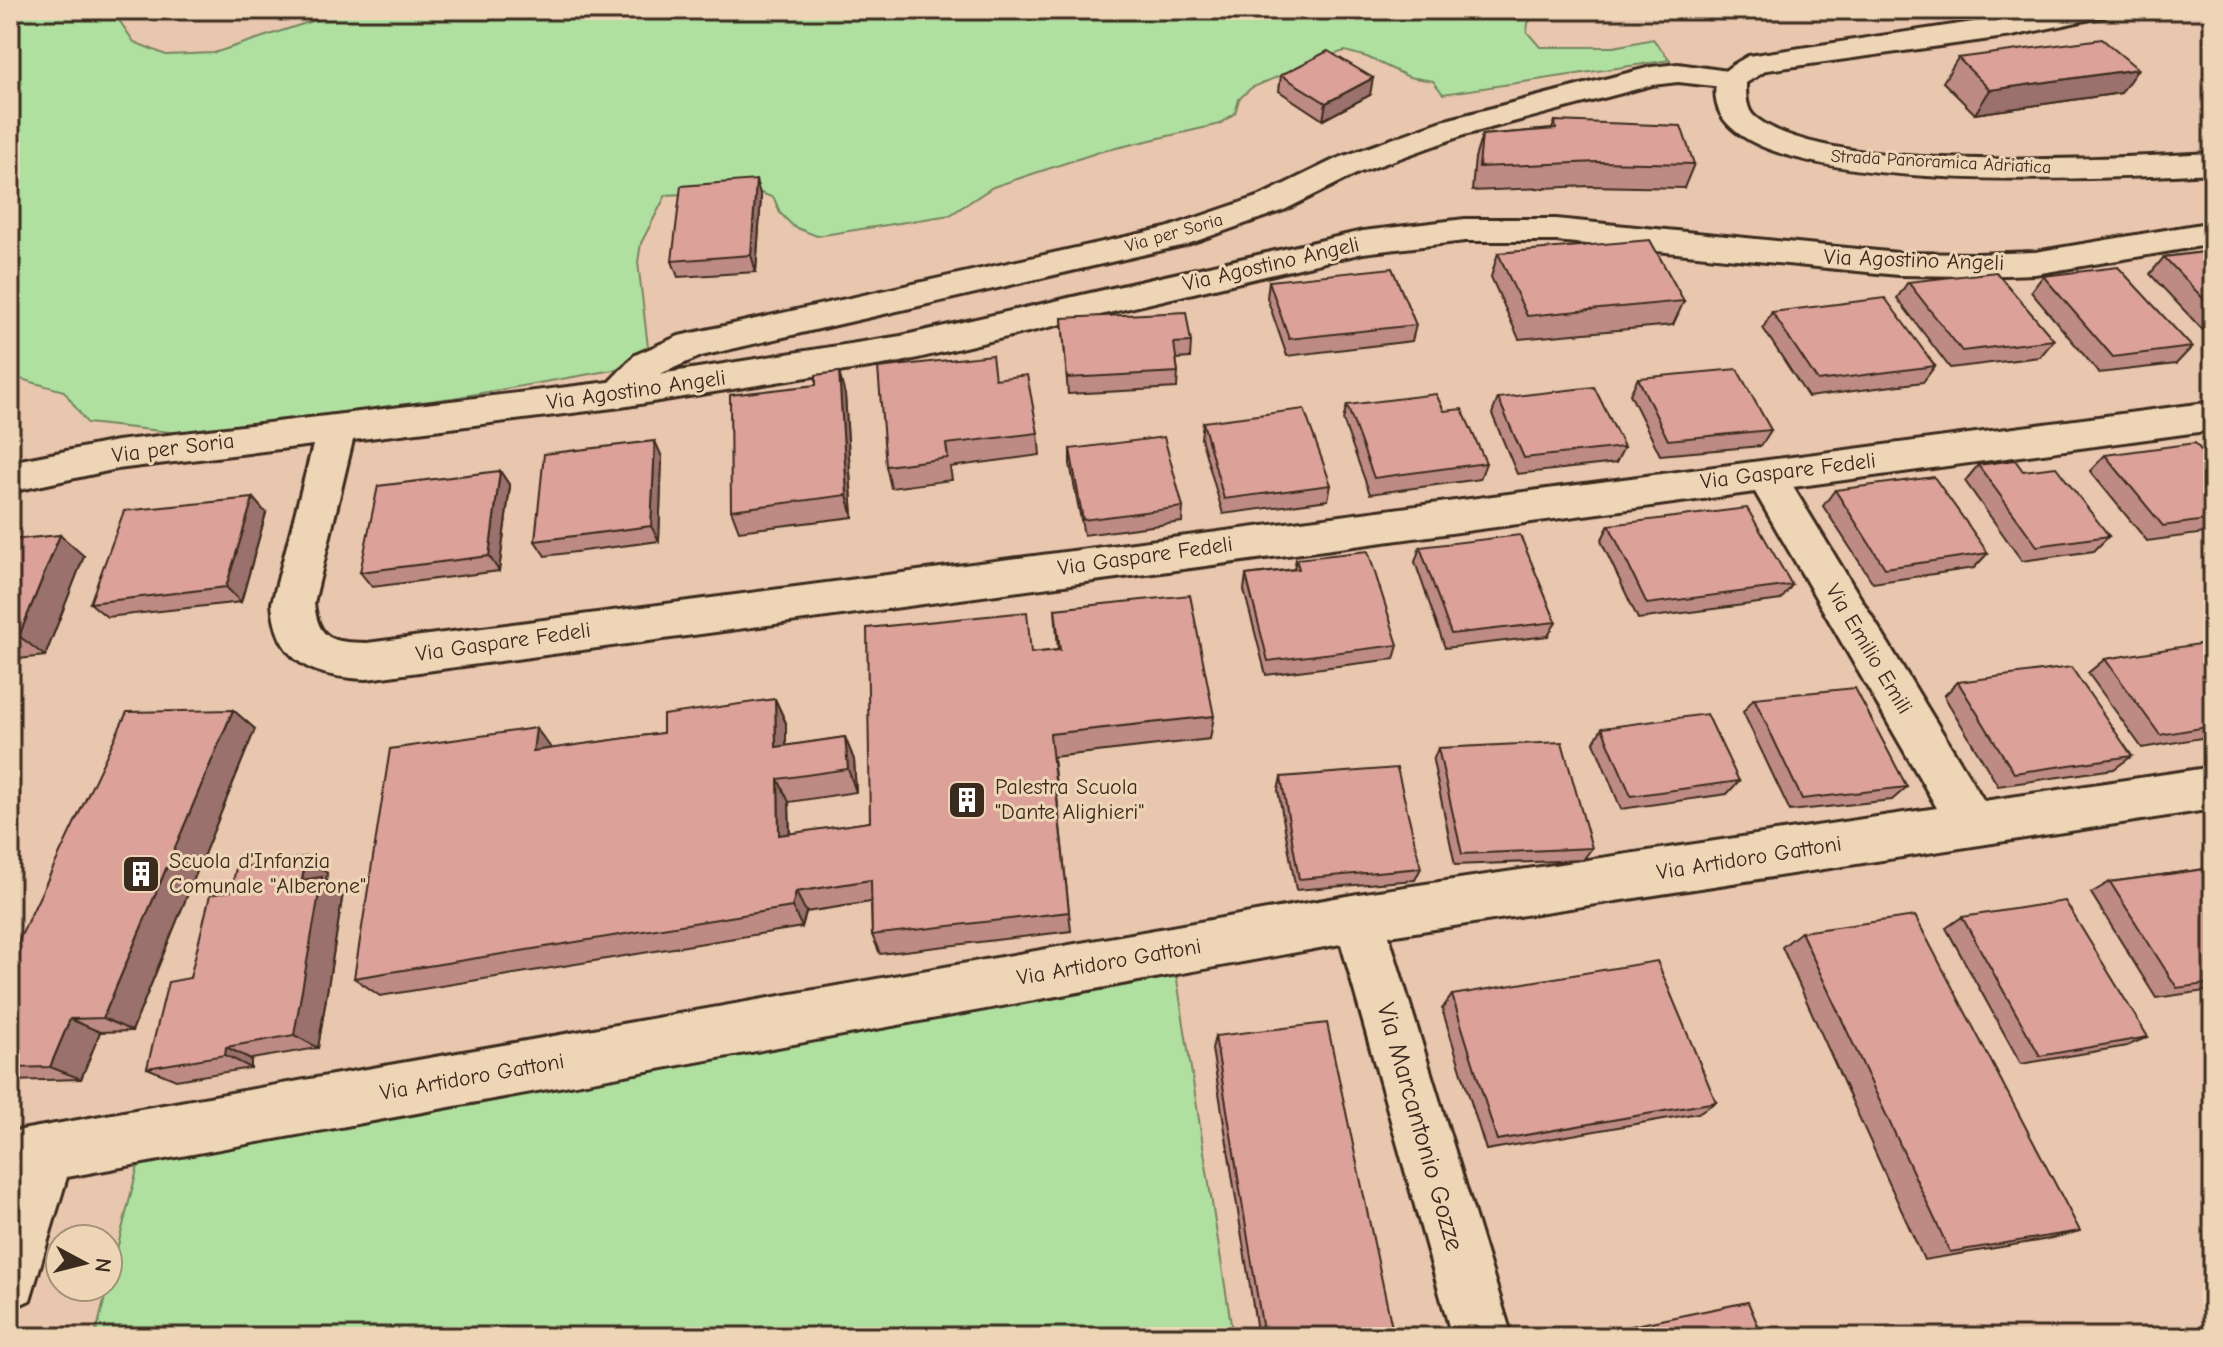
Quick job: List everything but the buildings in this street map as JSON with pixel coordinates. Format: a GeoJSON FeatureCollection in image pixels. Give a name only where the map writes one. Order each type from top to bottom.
{"type":"FeatureCollection","features":[{"type":"Feature","properties":{"kind":"street"},"geometry":{"type":"LineString","coordinates":[[1731,79],[1759,62],[2081,12]]}},
{"type":"Feature","properties":{"kind":"street","name":"Via per Soria"},"geometry":{"type":"LineString","coordinates":[[621,394],[648,364],[692,345],[1173,237],[1272,203],[1347,166],[1453,128],[1651,76],[1688,73],[1731,79]]}},
{"type":"Feature","properties":{"kind":"street","name":"Strada Panoramica Adriatica"},"geometry":{"type":"LineString","coordinates":[[1731,79],[1730,100],[1743,123],[1770,140],[1801,152],[1845,161],[2095,168],[2213,163]]}},
{"type":"Feature","properties":{"kind":"street","name":"Via Agostino Angeli"},"geometry":{"type":"LineString","coordinates":[[337,428],[621,394],[901,349],[1363,242],[1465,230],[1556,230],[1898,264],[1976,265],[2035,263],[2213,233]]}},
{"type":"Feature","properties":{"kind":"street","name":"Via Gaspare Fedeli"},"geometry":{"type":"LineString","coordinates":[[337,428],[293,603],[293,618],[304,643],[321,655],[342,661],[367,661],[2213,416]]}},
{"type":"Feature","properties":{"kind":"street","name":"Via per Soria"},"geometry":{"type":"LineString","coordinates":[[10,477],[117,455],[337,428]]}},
{"type":"Feature","properties":{"kind":"street","name":"Via Emilio Emili"},"geometry":{"type":"LineString","coordinates":[[1765,474],[1972,824]]}},
{"type":"Feature","properties":{"kind":"street","name":"Via Artidoro Gattoni"},"geometry":{"type":"LineString","coordinates":[[28,1157],[1358,917],[2213,788]]}},
{"type":"Feature","properties":{"kind":"street","name":"Via Marcantonio Gozze"},"geometry":{"type":"LineString","coordinates":[[1358,917],[1482,1337]]}},
{"type":"Feature","properties":{"kind":"street"},"geometry":{"type":"LineString","coordinates":[[10,1280],[28,1157]]}},
{"type":"Feature","properties":{"kind":"green space"},"geometry":{"type":"Polygon","coordinates":[[[10,10],[112,10],[134,42],[166,55],[214,53],[346,10],[1557,10],[1534,16],[1528,23],[1527,32],[1540,47],[1614,47],[1653,39],[1670,60],[1443,94],[1433,81],[1409,77],[1367,57],[1345,51],[1251,88],[1239,99],[1235,113],[1220,124],[1099,152],[993,187],[950,215],[817,236],[794,227],[780,213],[774,198],[753,190],[666,195],[641,243],[638,262],[648,347],[624,368],[453,398],[179,433],[87,423],[64,391],[10,376],[10,10]]]}},
{"type":"Feature","properties":{"kind":"green space"},"geometry":{"type":"Polygon","coordinates":[[[1176,973],[1233,1337],[95,1337],[104,1303],[124,1303],[124,1223],[142,1150],[1176,973]]]}},
{"type":"Feature","properties":{"kind":"place","name":"Palestra Scuola \"Dante Alighieri\""},"geometry":{"type":"Point","coordinates":[967,800]}},
{"type":"Feature","properties":{"kind":"place","name":"Scuola d'Infanzia Comunale \"Alberone\""},"geometry":{"type":"Point","coordinates":[141,874]}}]}
